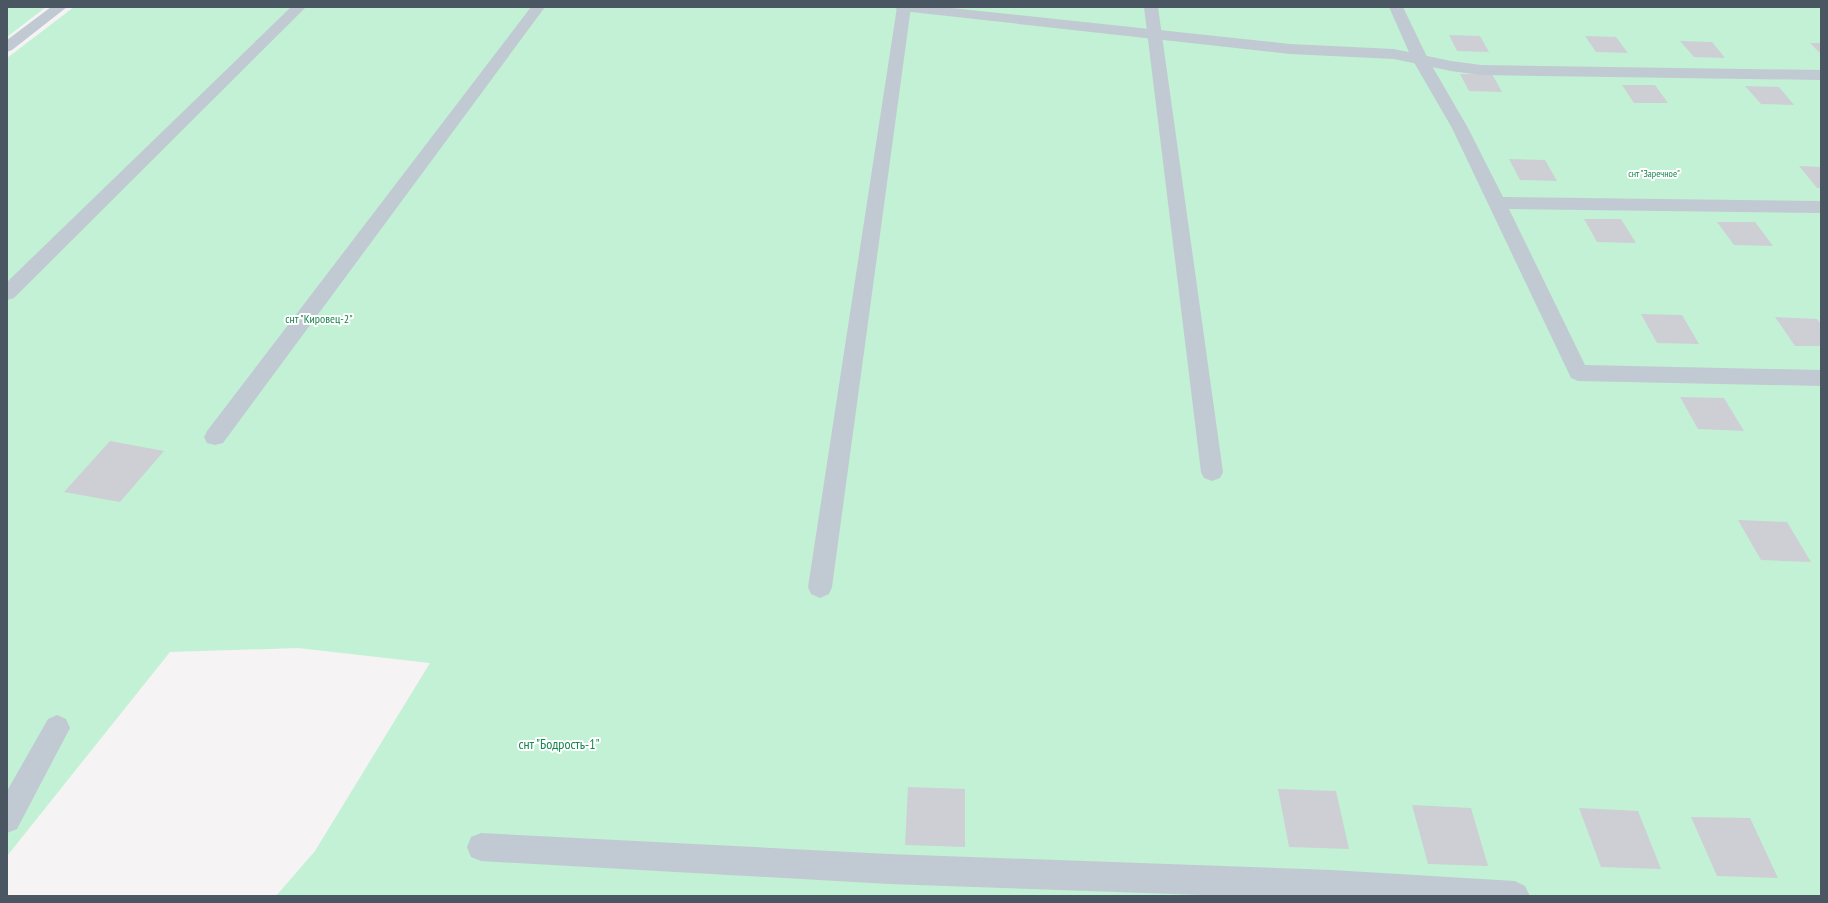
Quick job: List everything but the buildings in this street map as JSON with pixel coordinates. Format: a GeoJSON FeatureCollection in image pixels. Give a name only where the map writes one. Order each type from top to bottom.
{"type":"FeatureCollection","features":[{"type":"Feature","properties":{"kind":"street"},"geometry":{"type":"LineString","coordinates":[[7,47],[60,7]]}},
{"type":"Feature","properties":{"kind":"street"},"geometry":{"type":"LineString","coordinates":[[7,293],[300,7]]}},
{"type":"Feature","properties":{"kind":"street"},"geometry":{"type":"LineString","coordinates":[[215,437],[538,7]]}},
{"type":"Feature","properties":{"kind":"street"},"geometry":{"type":"LineString","coordinates":[[820,587],[903,7],[1155,33],[1290,49],[1394,54],[1451,66],[1481,70],[1821,75]]}},
{"type":"Feature","properties":{"kind":"street"},"geometry":{"type":"LineString","coordinates":[[1151,7],[1212,472]]}},
{"type":"Feature","properties":{"kind":"street"},"geometry":{"type":"LineString","coordinates":[[1396,7],[1420,59],[1460,128],[1578,373],[1821,378]]}},
{"type":"Feature","properties":{"kind":"street"},"geometry":{"type":"LineString","coordinates":[[1497,203],[1821,208]]}},
{"type":"Feature","properties":{"kind":"street"},"geometry":{"type":"LineString","coordinates":[[7,819],[57,728]]}},
{"type":"Feature","properties":{"kind":"street"},"geometry":{"type":"LineString","coordinates":[[482,847],[889,869],[1332,885],[1515,896]]}},
{"type":"Feature","properties":{"kind":"green space"},"geometry":{"type":"Polygon","coordinates":[[[7,7],[46,7],[7,37],[7,7]]]}},
{"type":"Feature","properties":{"kind":"green space","name":"снт \"Кировец-2\""},"geometry":{"type":"Polygon","coordinates":[[[74,7],[1821,7],[1821,896],[276,896],[315,851],[430,663],[298,648],[170,652],[7,856],[7,58],[74,7]]]}},
{"type":"Feature","properties":{"kind":"park label","name":"снт \"Заречное\""},"geometry":{"type":"Point","coordinates":[1654,173]}},
{"type":"Feature","properties":{"kind":"park label","name":"снт \"Бодрость-1\""},"geometry":{"type":"Point","coordinates":[559,744]}}]}
